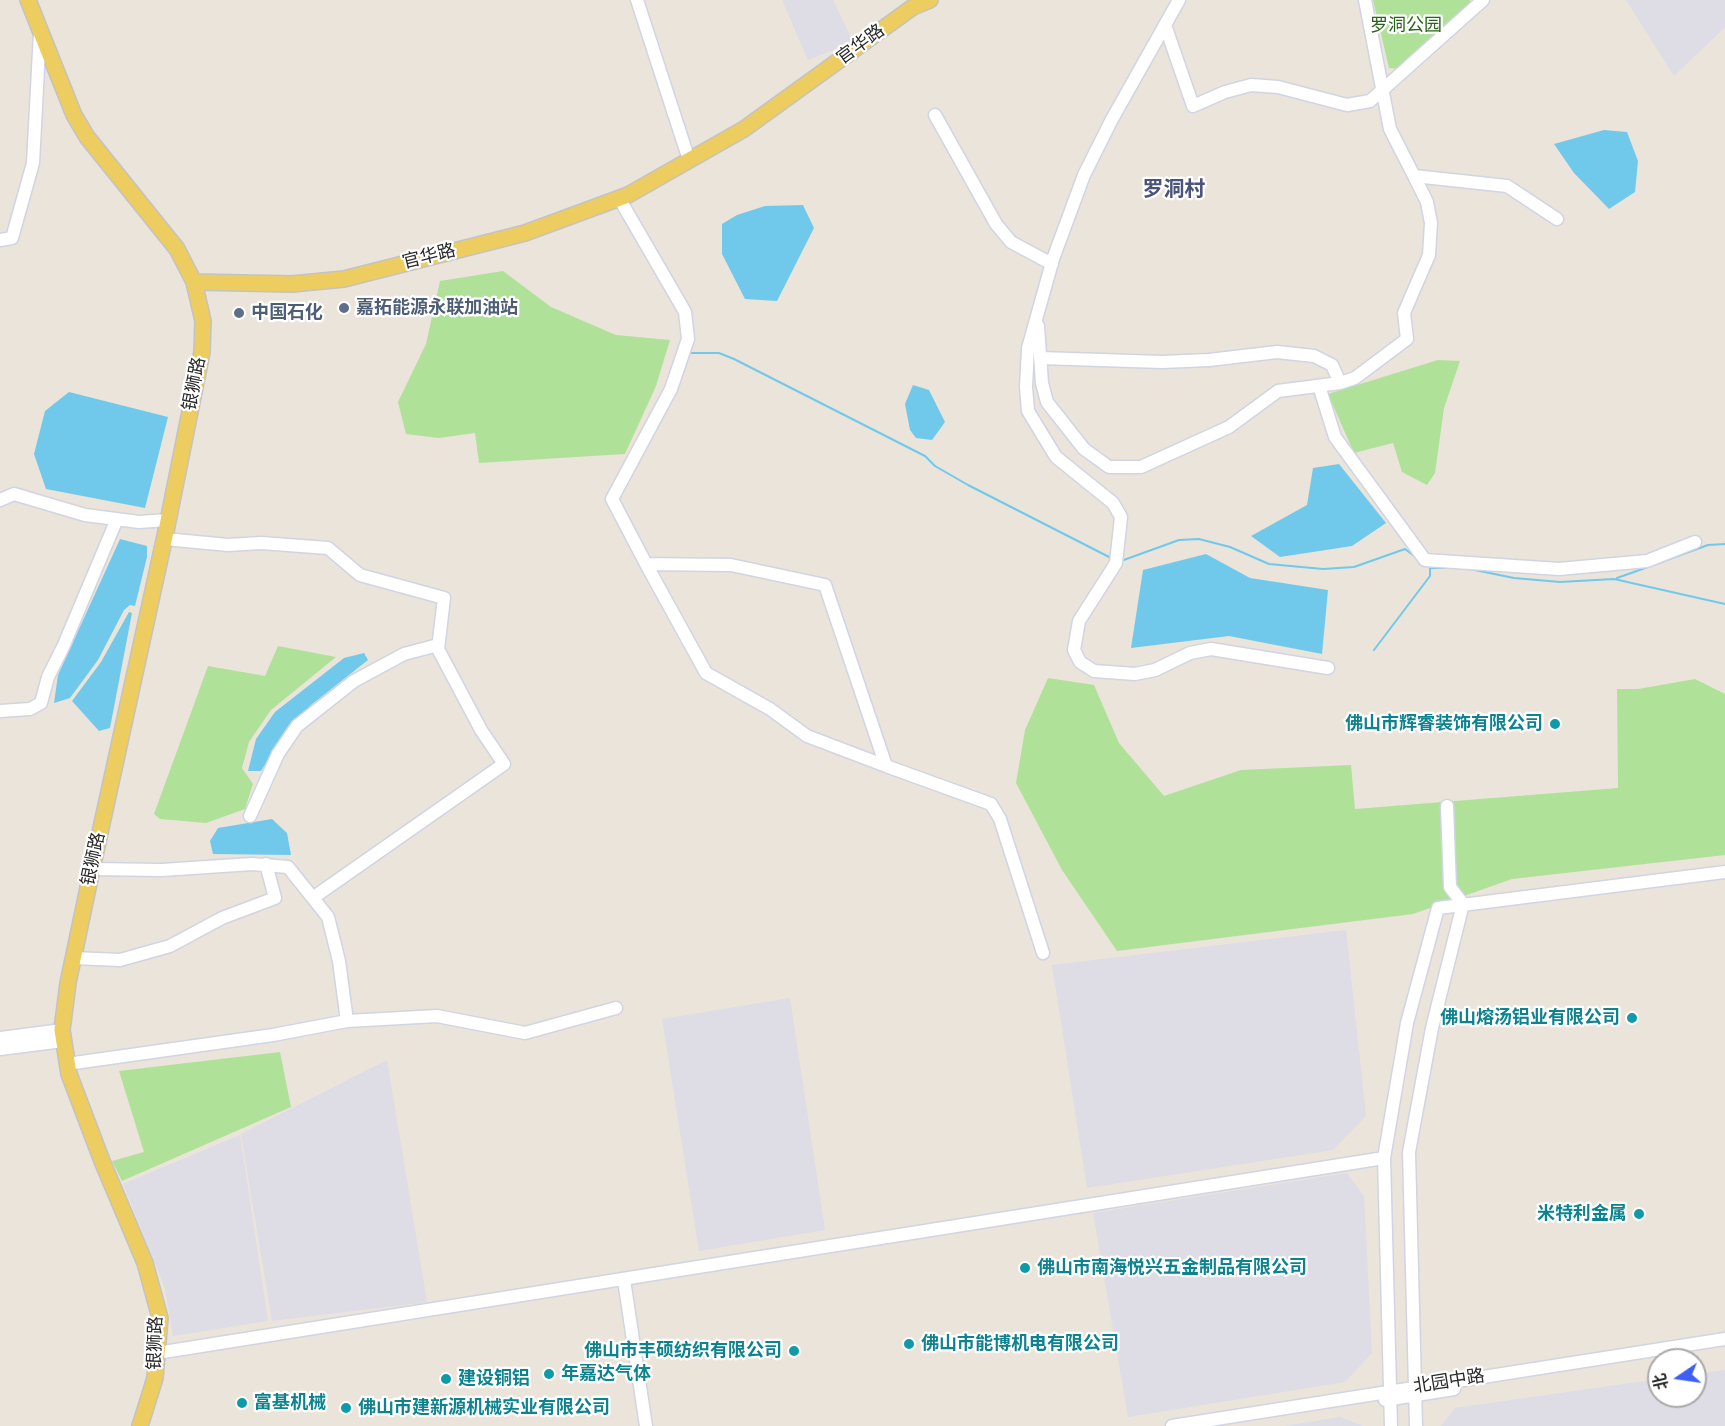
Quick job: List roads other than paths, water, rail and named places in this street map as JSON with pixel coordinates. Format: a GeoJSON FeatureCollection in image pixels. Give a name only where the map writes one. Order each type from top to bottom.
{"type":"FeatureCollection","features":[{"type":"Feature","properties":{"kind":"main road","name":"官华路"},"geometry":{"type":"LineString","coordinates":[[194,282],[292,284],[344,279],[525,233],[619,198],[744,129],[913,7],[930,0]]}},
{"type":"Feature","properties":{"kind":"main road"},"geometry":{"type":"LineString","coordinates":[[34,4],[40,32],[74,115],[83,130],[177,249],[194,282]]}},
{"type":"Feature","properties":{"kind":"main road","name":"银狮路"},"geometry":{"type":"LineString","coordinates":[[140,1426],[155,1378],[160,1318],[145,1263],[102,1161],[68,1064],[62,1035],[73,958],[165,539],[202,352],[203,321],[194,282]]}},
{"type":"Feature","properties":{"kind":"street"},"geometry":{"type":"LineString","coordinates":[[636,0],[689,160]]}},
{"type":"Feature","properties":{"kind":"street"},"geometry":{"type":"LineString","coordinates":[[1179,0],[1111,121],[1084,176],[1052,264],[1028,348],[1026,387],[1029,411],[1056,457],[1113,503],[1121,517],[1116,560],[1079,621],[1074,650],[1080,662],[1094,671],[1135,674],[1155,670],[1190,653],[1211,648],[1328,668]]}},
{"type":"Feature","properties":{"kind":"street"},"geometry":{"type":"LineString","coordinates":[[1037,317],[1040,358],[1047,402],[1084,449],[1109,467],[1141,467],[1228,427],[1278,391],[1340,383],[1355,378],[1407,339],[1404,313],[1429,255],[1431,223],[1427,202],[1390,129],[1365,0]]}},
{"type":"Feature","properties":{"kind":"street"},"geometry":{"type":"LineString","coordinates":[[1165,25],[1193,106],[1225,92],[1251,85],[1278,87],[1347,105],[1370,101],[1483,0]]}},
{"type":"Feature","properties":{"kind":"street"},"geometry":{"type":"LineString","coordinates":[[0,240],[12,238],[33,163],[40,32]]}},
{"type":"Feature","properties":{"kind":"street"},"geometry":{"type":"LineString","coordinates":[[935,115],[996,224],[1011,242],[1052,264]]}},
{"type":"Feature","properties":{"kind":"street"},"geometry":{"type":"LineString","coordinates":[[1414,176],[1507,186],[1557,219]]}},
{"type":"Feature","properties":{"kind":"street"},"geometry":{"type":"LineString","coordinates":[[619,198],[685,312],[688,339],[671,389],[612,500],[706,673],[770,709],[807,736],[991,804],[1000,819],[1042,953]]}},
{"type":"Feature","properties":{"kind":"street"},"geometry":{"type":"LineString","coordinates":[[1040,358],[1162,362],[1209,360],[1277,352],[1314,356],[1332,365],[1340,383]]}},
{"type":"Feature","properties":{"kind":"street"},"geometry":{"type":"LineString","coordinates":[[1319,386],[1335,437],[1425,560],[1559,569],[1647,561],[1678,551],[1695,542]]}},
{"type":"Feature","properties":{"kind":"street"},"geometry":{"type":"LineString","coordinates":[[0,500],[14,494],[85,515],[139,522],[168,520]]}},
{"type":"Feature","properties":{"kind":"street"},"geometry":{"type":"LineString","coordinates":[[0,711],[30,709],[41,703],[48,677],[117,519]]}},
{"type":"Feature","properties":{"kind":"street"},"geometry":{"type":"LineString","coordinates":[[165,539],[228,545],[261,543],[328,548],[360,575],[444,598],[438,645],[481,730],[504,764],[314,897]]}},
{"type":"Feature","properties":{"kind":"street"},"geometry":{"type":"LineString","coordinates":[[646,564],[731,566],[825,585],[886,766]]}},
{"type":"Feature","properties":{"kind":"street"},"geometry":{"type":"LineString","coordinates":[[250,816],[278,754],[297,726],[354,681],[404,654],[438,645]]}},
{"type":"Feature","properties":{"kind":"street"},"geometry":{"type":"LineString","coordinates":[[1416,1426],[1409,1152],[1432,1028],[1462,904],[1450,886],[1447,806]]}},
{"type":"Feature","properties":{"kind":"street"},"geometry":{"type":"LineString","coordinates":[[92,869],[162,870],[266,864],[288,867],[328,917],[339,961],[347,1021]]}},
{"type":"Feature","properties":{"kind":"street"},"geometry":{"type":"LineString","coordinates":[[73,958],[120,960],[170,946],[222,918],[275,898],[266,864]]}},
{"type":"Feature","properties":{"kind":"street"},"geometry":{"type":"LineString","coordinates":[[1391,1426],[1384,1158],[1407,1023],[1438,908],[1725,872]]}},
{"type":"Feature","properties":{"kind":"street"},"geometry":{"type":"LineString","coordinates":[[68,1064],[273,1035],[347,1021],[437,1016],[525,1033],[616,1008]]}},
{"type":"Feature","properties":{"kind":"street"},"geometry":{"type":"LineString","coordinates":[[0,1038],[62,1035]]}},
{"type":"Feature","properties":{"kind":"street"},"geometry":{"type":"LineString","coordinates":[[0,1049],[62,1035]]}},
{"type":"Feature","properties":{"kind":"street"},"geometry":{"type":"LineString","coordinates":[[157,1353],[1384,1158]]}},
{"type":"Feature","properties":{"kind":"street"},"geometry":{"type":"LineString","coordinates":[[624,1280],[646,1426]]}},
{"type":"Feature","properties":{"kind":"street","name":"北园中路"},"geometry":{"type":"LineString","coordinates":[[1172,1426],[1390,1395],[1725,1339]]}},
{"type":"Feature","properties":{"kind":"street","name":"北园中路"},"geometry":{"type":"LineString","coordinates":[[1415,1391],[1725,1347]]}},
{"type":"Feature","properties":{"kind":"street","name":"北园中路"},"geometry":{"type":"LineString","coordinates":[[1224,1426],[1390,1395]]}},
{"type":"Feature","properties":{"kind":"water"},"geometry":{"type":"Polygon","coordinates":[[[1604,130],[1627,132],[1638,161],[1635,192],[1609,209],[1574,173],[1554,144],[1604,130]]]}},
{"type":"Feature","properties":{"kind":"water"},"geometry":{"type":"Polygon","coordinates":[[[803,205],[814,228],[777,301],[745,299],[722,254],[722,224],[737,215],[765,206],[803,205]]]}},
{"type":"Feature","properties":{"kind":"water"},"geometry":{"type":"Polygon","coordinates":[[[913,385],[929,390],[945,422],[932,440],[916,438],[910,430],[905,404],[913,385]]]}},
{"type":"Feature","properties":{"kind":"water"},"geometry":{"type":"Polygon","coordinates":[[[69,392],[168,417],[145,508],[46,489],[34,454],[45,411],[69,392]]]}},
{"type":"Feature","properties":{"kind":"water"},"geometry":{"type":"Polygon","coordinates":[[[1339,464],[1386,523],[1352,546],[1280,557],[1251,536],[1307,505],[1313,468],[1339,464]]]}},
{"type":"Feature","properties":{"kind":"water"},"geometry":{"type":"Polygon","coordinates":[[[120,539],[147,546],[147,557],[135,606],[130,605],[124,610],[98,660],[70,698],[54,703],[58,675],[120,539]]]}},
{"type":"Feature","properties":{"kind":"water"},"geometry":{"type":"Polygon","coordinates":[[[1206,554],[1250,578],[1328,590],[1322,654],[1229,636],[1131,648],[1143,570],[1206,554]]]}},
{"type":"Feature","properties":{"kind":"water"},"geometry":{"type":"Polygon","coordinates":[[[129,612],[132,613],[110,728],[99,731],[72,701],[101,662],[129,612]]]}},
{"type":"Feature","properties":{"kind":"water"},"geometry":{"type":"Polygon","coordinates":[[[364,653],[368,660],[311,705],[284,734],[261,771],[248,771],[256,739],[275,712],[344,658],[364,653]]]}},
{"type":"Feature","properties":{"kind":"water"},"geometry":{"type":"Polygon","coordinates":[[[272,819],[287,833],[291,855],[213,854],[210,841],[218,828],[272,819]]]}},
{"type":"Feature","properties":{"kind":"waterway"},"geometry":{"type":"LineString","coordinates":[[690,353],[719,353],[734,359],[925,456],[935,466],[968,485],[1113,559]]}},
{"type":"Feature","properties":{"kind":"waterway"},"geometry":{"type":"LineString","coordinates":[[1121,561],[1179,540],[1199,539],[1230,547],[1269,564],[1323,569],[1354,567],[1405,549],[1413,555]]}},
{"type":"Feature","properties":{"kind":"waterway"},"geometry":{"type":"LineString","coordinates":[[1656,564],[1708,545],[1725,544]]}},
{"type":"Feature","properties":{"kind":"waterway"},"geometry":{"type":"LineString","coordinates":[[1617,578],[1648,567]]}},
{"type":"Feature","properties":{"kind":"waterway"},"geometry":{"type":"LineString","coordinates":[[1374,650],[1430,576],[1430,568],[1459,568]]}},
{"type":"Feature","properties":{"kind":"waterway"},"geometry":{"type":"LineString","coordinates":[[1465,568],[1514,578],[1560,582],[1614,579],[1725,604]]}},
{"type":"Feature","properties":{"kind":"place","name":"嘉拓能源永联加油站"},"geometry":{"type":"Point","coordinates":[344,308]}},
{"type":"Feature","properties":{"kind":"place","name":"中国石化"},"geometry":{"type":"Point","coordinates":[239,313]}},
{"type":"Feature","properties":{"kind":"place","name":"佛山市辉睿装饰有限公司"},"geometry":{"type":"Point","coordinates":[1555,724]}},
{"type":"Feature","properties":{"kind":"place","name":"佛山熔汤铝业有限公司"},"geometry":{"type":"Point","coordinates":[1632,1018]}},
{"type":"Feature","properties":{"kind":"place","name":"米特利金属"},"geometry":{"type":"Point","coordinates":[1639,1214]}},
{"type":"Feature","properties":{"kind":"place","name":"佛山市南海悦兴五金制品有限公司"},"geometry":{"type":"Point","coordinates":[1025,1268]}},
{"type":"Feature","properties":{"kind":"place","name":"佛山市能博机电有限公司"},"geometry":{"type":"Point","coordinates":[909,1344]}},
{"type":"Feature","properties":{"kind":"place","name":"佛山市丰硕纺织有限公司"},"geometry":{"type":"Point","coordinates":[794,1351]}},
{"type":"Feature","properties":{"kind":"place","name":"年嘉达气体"},"geometry":{"type":"Point","coordinates":[549,1374]}},
{"type":"Feature","properties":{"kind":"place","name":"建设铜铝"},"geometry":{"type":"Point","coordinates":[446,1379]}},
{"type":"Feature","properties":{"kind":"place","name":"富基机械"},"geometry":{"type":"Point","coordinates":[242,1403]}},
{"type":"Feature","properties":{"kind":"place","name":"佛山市建新源机械实业有限公司"},"geometry":{"type":"Point","coordinates":[346,1408]}},
{"type":"Feature","properties":{"kind":"district","name":"罗洞村"},"geometry":{"type":"Point","coordinates":[1174,190]}},
{"type":"Feature","properties":{"kind":"park label","name":"罗洞公园"},"geometry":{"type":"Point","coordinates":[1406,26]}}]}
